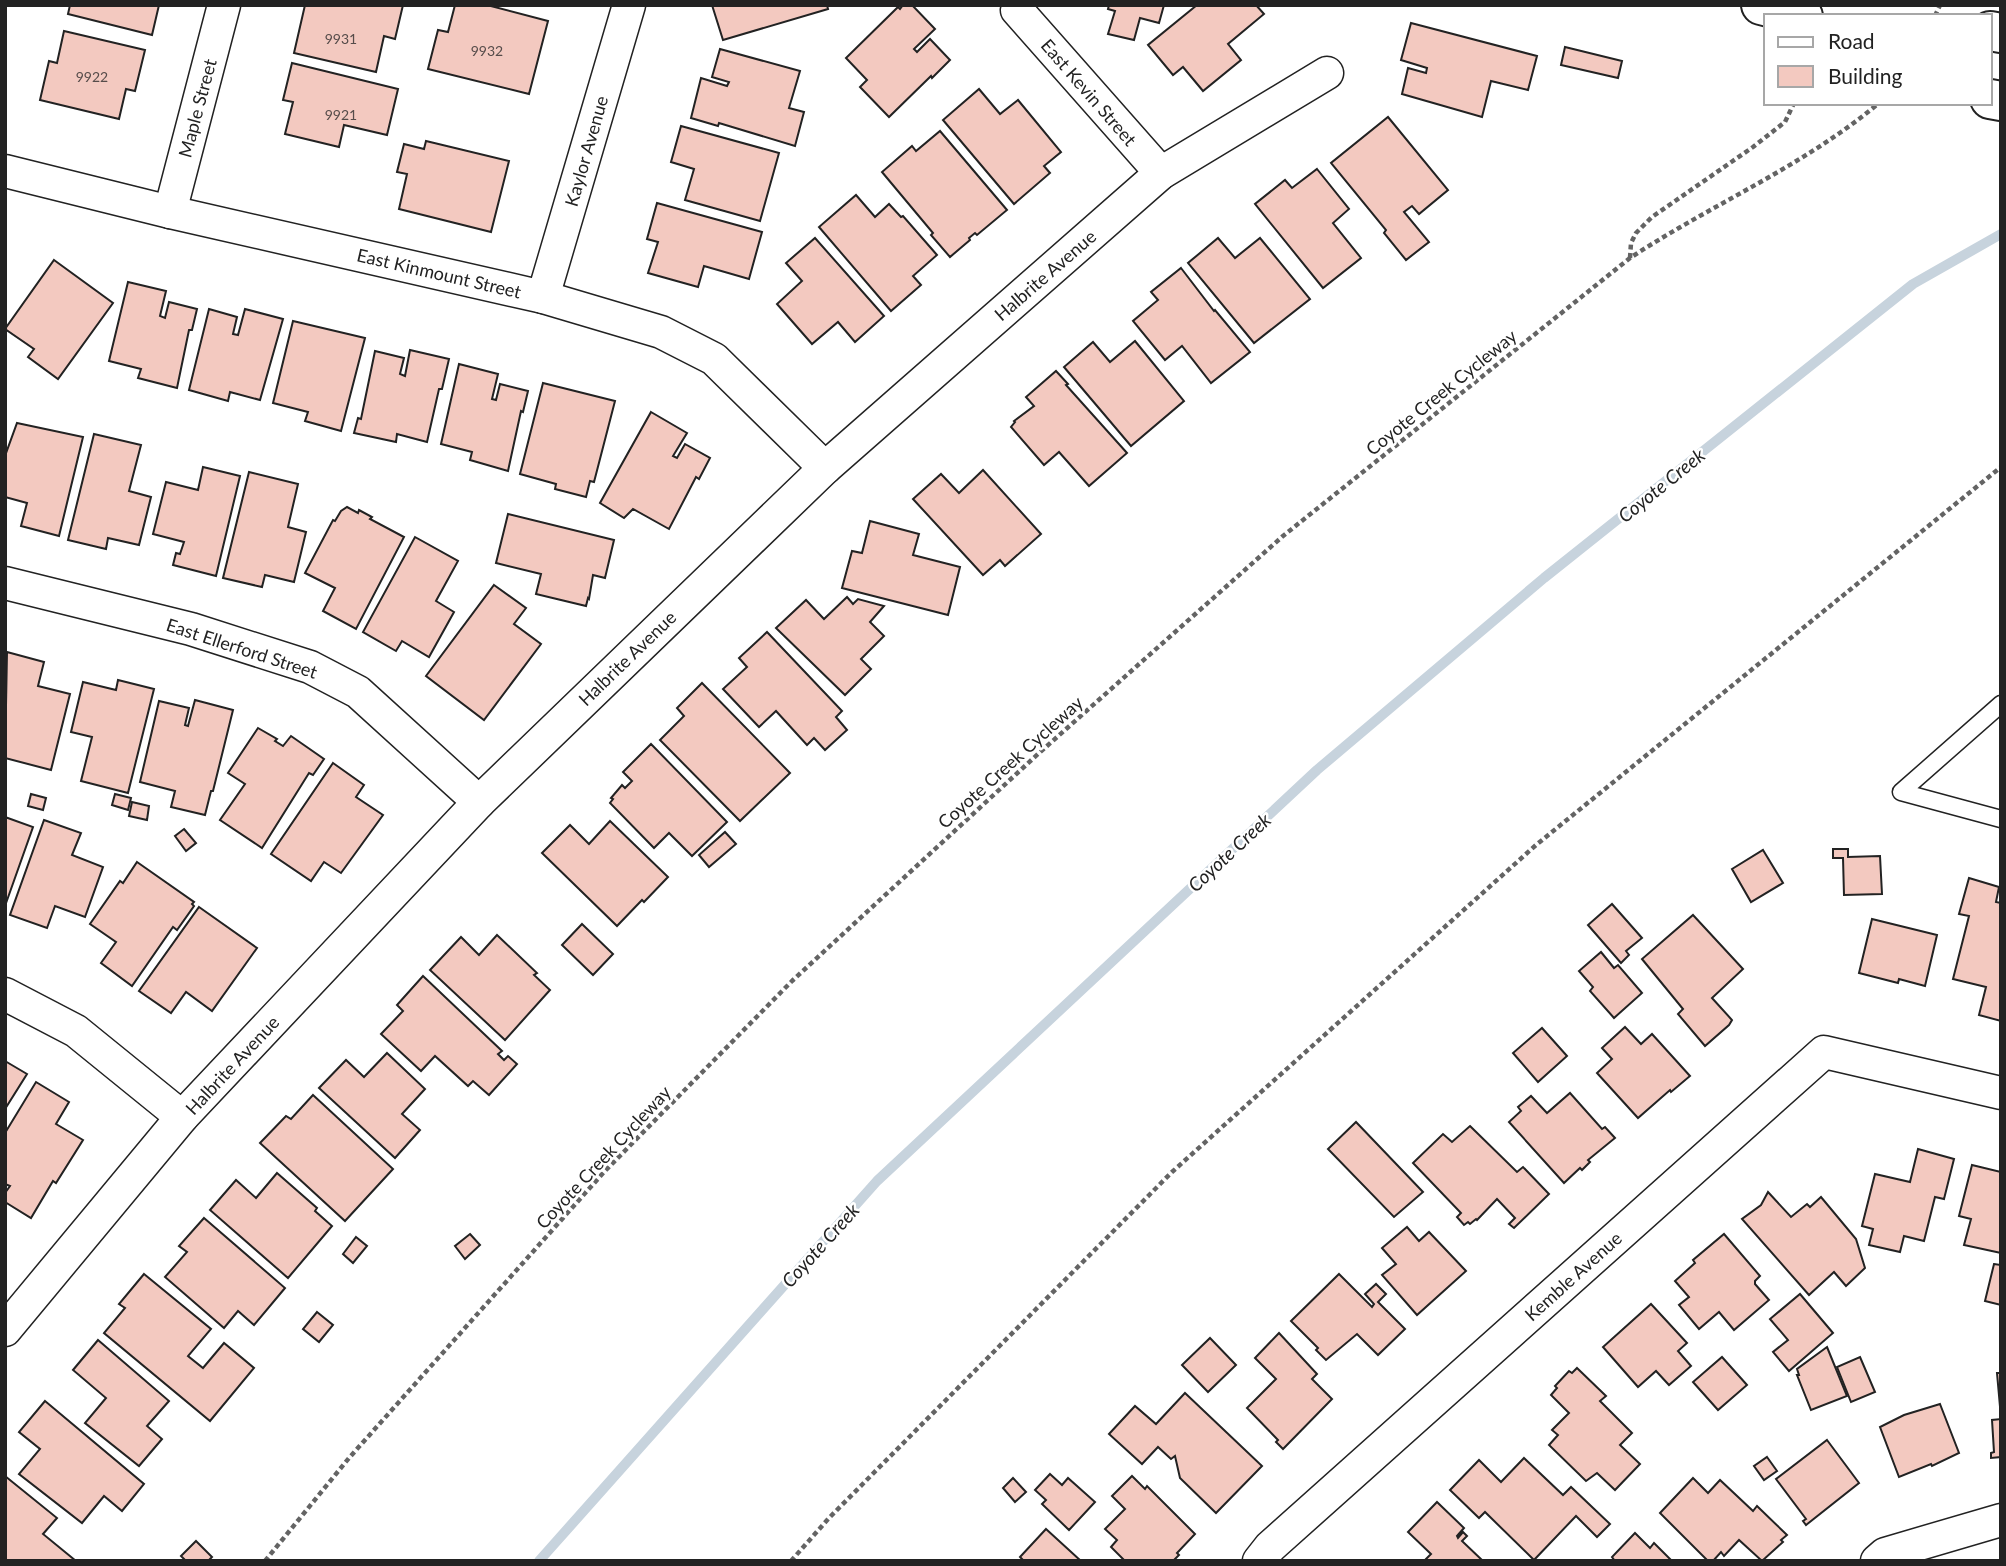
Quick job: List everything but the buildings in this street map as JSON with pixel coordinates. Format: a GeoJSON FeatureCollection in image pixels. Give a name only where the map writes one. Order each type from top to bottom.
{"type":"FeatureCollection","features":[{"type":"Feature","properties":{"kind":"main road"},"geometry":{"type":"LineString","coordinates":[[1761,5],[1795,14]]}},
{"type":"Feature","properties":{"kind":"street","name":"Maple Street"},"geometry":{"type":"LineString","coordinates":[[170,212],[224,5]]}},
{"type":"Feature","properties":{"kind":"street","name":"Kaylor Avenue"},"geometry":{"type":"LineString","coordinates":[[543,297],[629,5]]}},
{"type":"Feature","properties":{"kind":"street","name":"East Kevin Street"},"geometry":{"type":"LineString","coordinates":[[1017,10],[1161,173]]}},
{"type":"Feature","properties":{"kind":"street","name":"Halbrite Avenue"},"geometry":{"type":"LineString","coordinates":[[5,1330],[182,1117],[479,802],[825,468],[1161,173],[1328,73]]}},
{"type":"Feature","properties":{"kind":"street","name":"East Kinmount Street"},"geometry":{"type":"LineString","coordinates":[[5,170],[170,212],[543,297],[660,332],[714,359],[825,468]]}},
{"type":"Feature","properties":{"kind":"street","name":"East Ellerford Street"},"geometry":{"type":"LineString","coordinates":[[5,583],[191,629],[310,667],[358,692],[479,802]]}},
{"type":"Feature","properties":{"kind":"street"},"geometry":{"type":"LineString","coordinates":[[5,994],[76,1031],[182,1117]]}},
{"type":"Feature","properties":{"kind":"street","name":"Kemble Avenue"},"geometry":{"type":"LineString","coordinates":[[1259,1561],[1280,1538],[1824,1052],[2001,1093]]}},
{"type":"Feature","properties":{"kind":"street"},"geometry":{"type":"LineString","coordinates":[[1877,1561],[1885,1554],[2001,1520]]}},
{"type":"Feature","properties":{"kind":"lane"},"geometry":{"type":"LineString","coordinates":[[1997,711],[1900,792],[2001,819]]}},
{"type":"Feature","properties":{"kind":"path"},"geometry":{"type":"LineString","coordinates":[[1630,258],[1631,243],[1636,233],[1652,217],[1753,147],[1784,122],[1793,105]]}},
{"type":"Feature","properties":{"kind":"path","name":"Coyote Creek Cycleway"},"geometry":{"type":"LineString","coordinates":[[265,1561],[349,1458],[604,1172],[792,981],[1038,754],[1283,537],[1630,258],[1659,238],[1825,145],[1876,105]]}},
{"type":"Feature","properties":{"kind":"path"},"geometry":{"type":"LineString","coordinates":[[791,1561],[839,1508],[1193,1153],[1536,845],[2001,467]]}},
{"type":"Feature","properties":{"kind":"waterway","name":"Coyote Creek"},"geometry":{"type":"LineString","coordinates":[[539,1561],[877,1181],[1317,770],[1544,578],[1913,284],[2001,234]]}}]}
